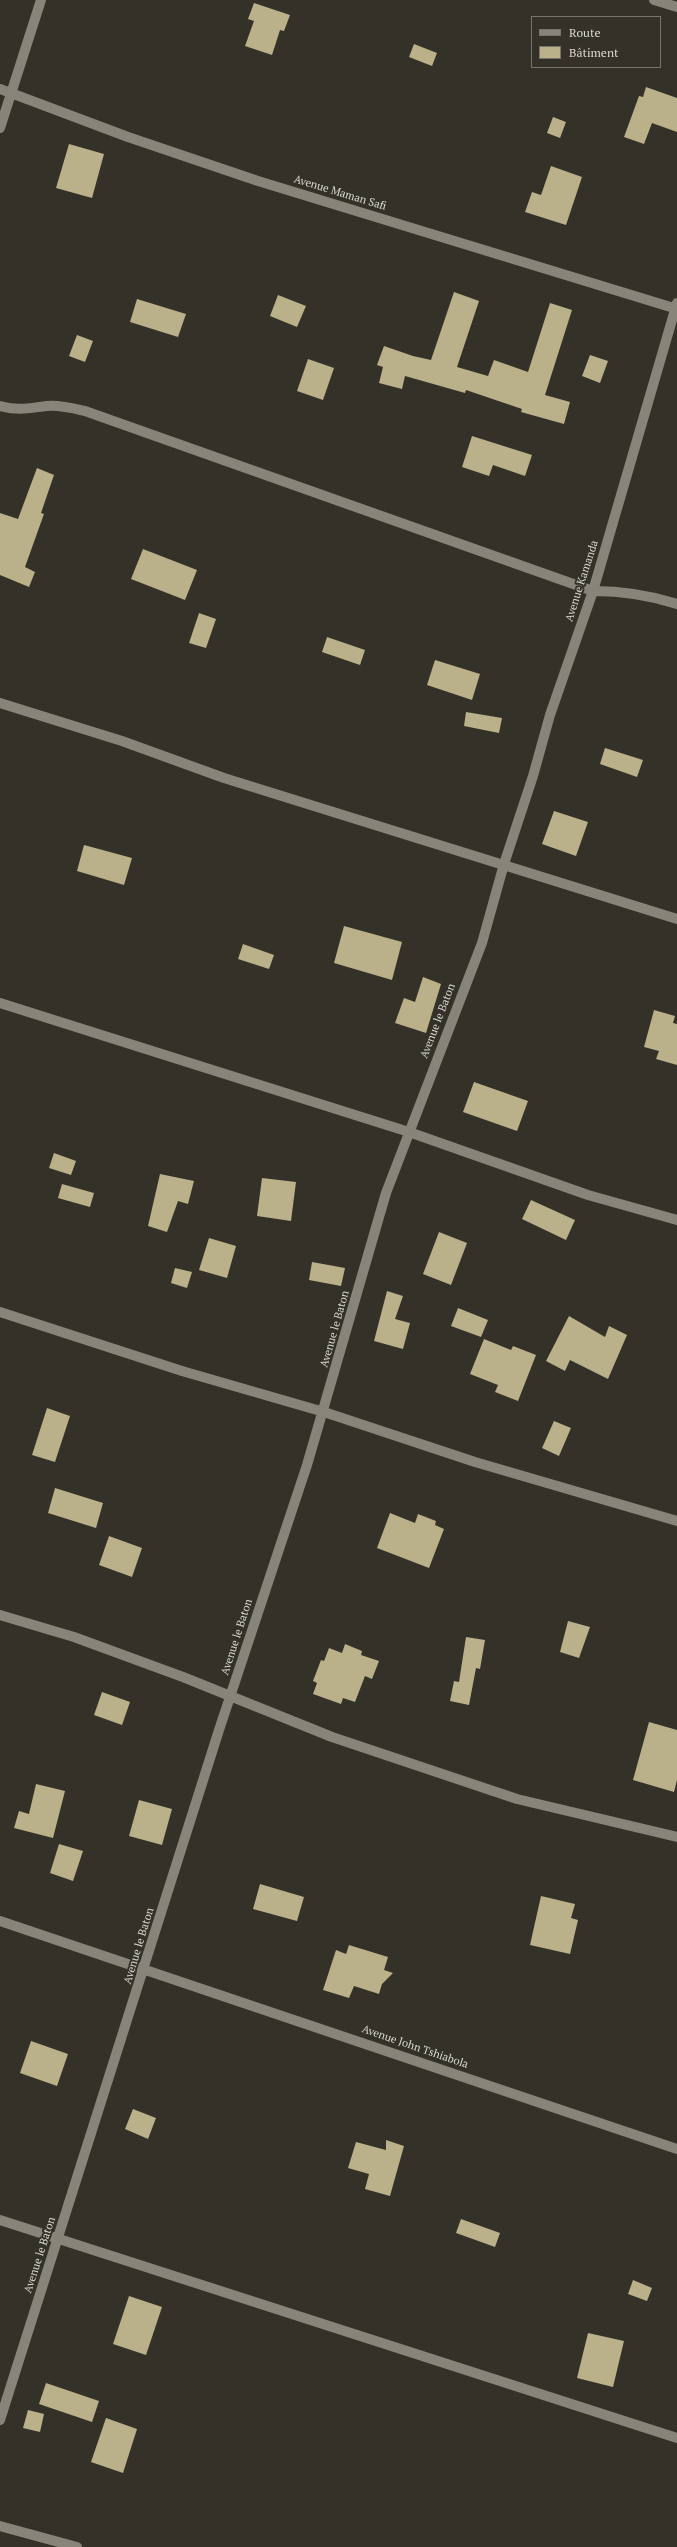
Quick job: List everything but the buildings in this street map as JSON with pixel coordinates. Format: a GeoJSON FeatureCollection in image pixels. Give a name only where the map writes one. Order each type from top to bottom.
{"type":"FeatureCollection","features":[{"type":"Feature","properties":{"kind":"street"},"geometry":{"type":"LineString","coordinates":[[0,128],[41,0]]}},
{"type":"Feature","properties":{"kind":"street"},"geometry":{"type":"LineString","coordinates":[[654,0],[677,8]]}},
{"type":"Feature","properties":{"kind":"street","name":"Avenue Maman Safi"},"geometry":{"type":"LineString","coordinates":[[0,89],[128,137],[258,181],[676,307]]}},
{"type":"Feature","properties":{"kind":"street","name":"Avenue Kamanda"},"geometry":{"type":"LineString","coordinates":[[504,864],[533,776],[550,715],[593,591],[676,307]]}},
{"type":"Feature","properties":{"kind":"street"},"geometry":{"type":"LineString","coordinates":[[0,406],[30,410],[47,406],[68,407],[119,422],[426,534],[593,591],[620,591],[652,596],[677,604]]}},
{"type":"Feature","properties":{"kind":"street"},"geometry":{"type":"LineString","coordinates":[[0,703],[122,741],[224,778],[677,918]]}},
{"type":"Feature","properties":{"kind":"street","name":"Avenue le Baton"},"geometry":{"type":"LineString","coordinates":[[0,2420],[230,1698],[324,1412],[386,1193],[482,943],[504,864]]}},
{"type":"Feature","properties":{"kind":"street"},"geometry":{"type":"LineString","coordinates":[[0,1003],[409,1132],[588,1194],[677,1220]]}},
{"type":"Feature","properties":{"kind":"street"},"geometry":{"type":"LineString","coordinates":[[0,1312],[182,1370],[324,1412],[475,1462],[677,1521]]}},
{"type":"Feature","properties":{"kind":"street"},"geometry":{"type":"LineString","coordinates":[[0,1615],[74,1637],[182,1677],[230,1698],[332,1737],[517,1799],[677,1837]]}},
{"type":"Feature","properties":{"kind":"street","name":"Avenue John Tshiabola"},"geometry":{"type":"LineString","coordinates":[[0,1921],[144,1968],[677,2149]]}},
{"type":"Feature","properties":{"kind":"street"},"geometry":{"type":"LineString","coordinates":[[0,2220],[677,2438]]}},
{"type":"Feature","properties":{"kind":"street"},"geometry":{"type":"LineString","coordinates":[[0,2526],[77,2547]]}}]}
